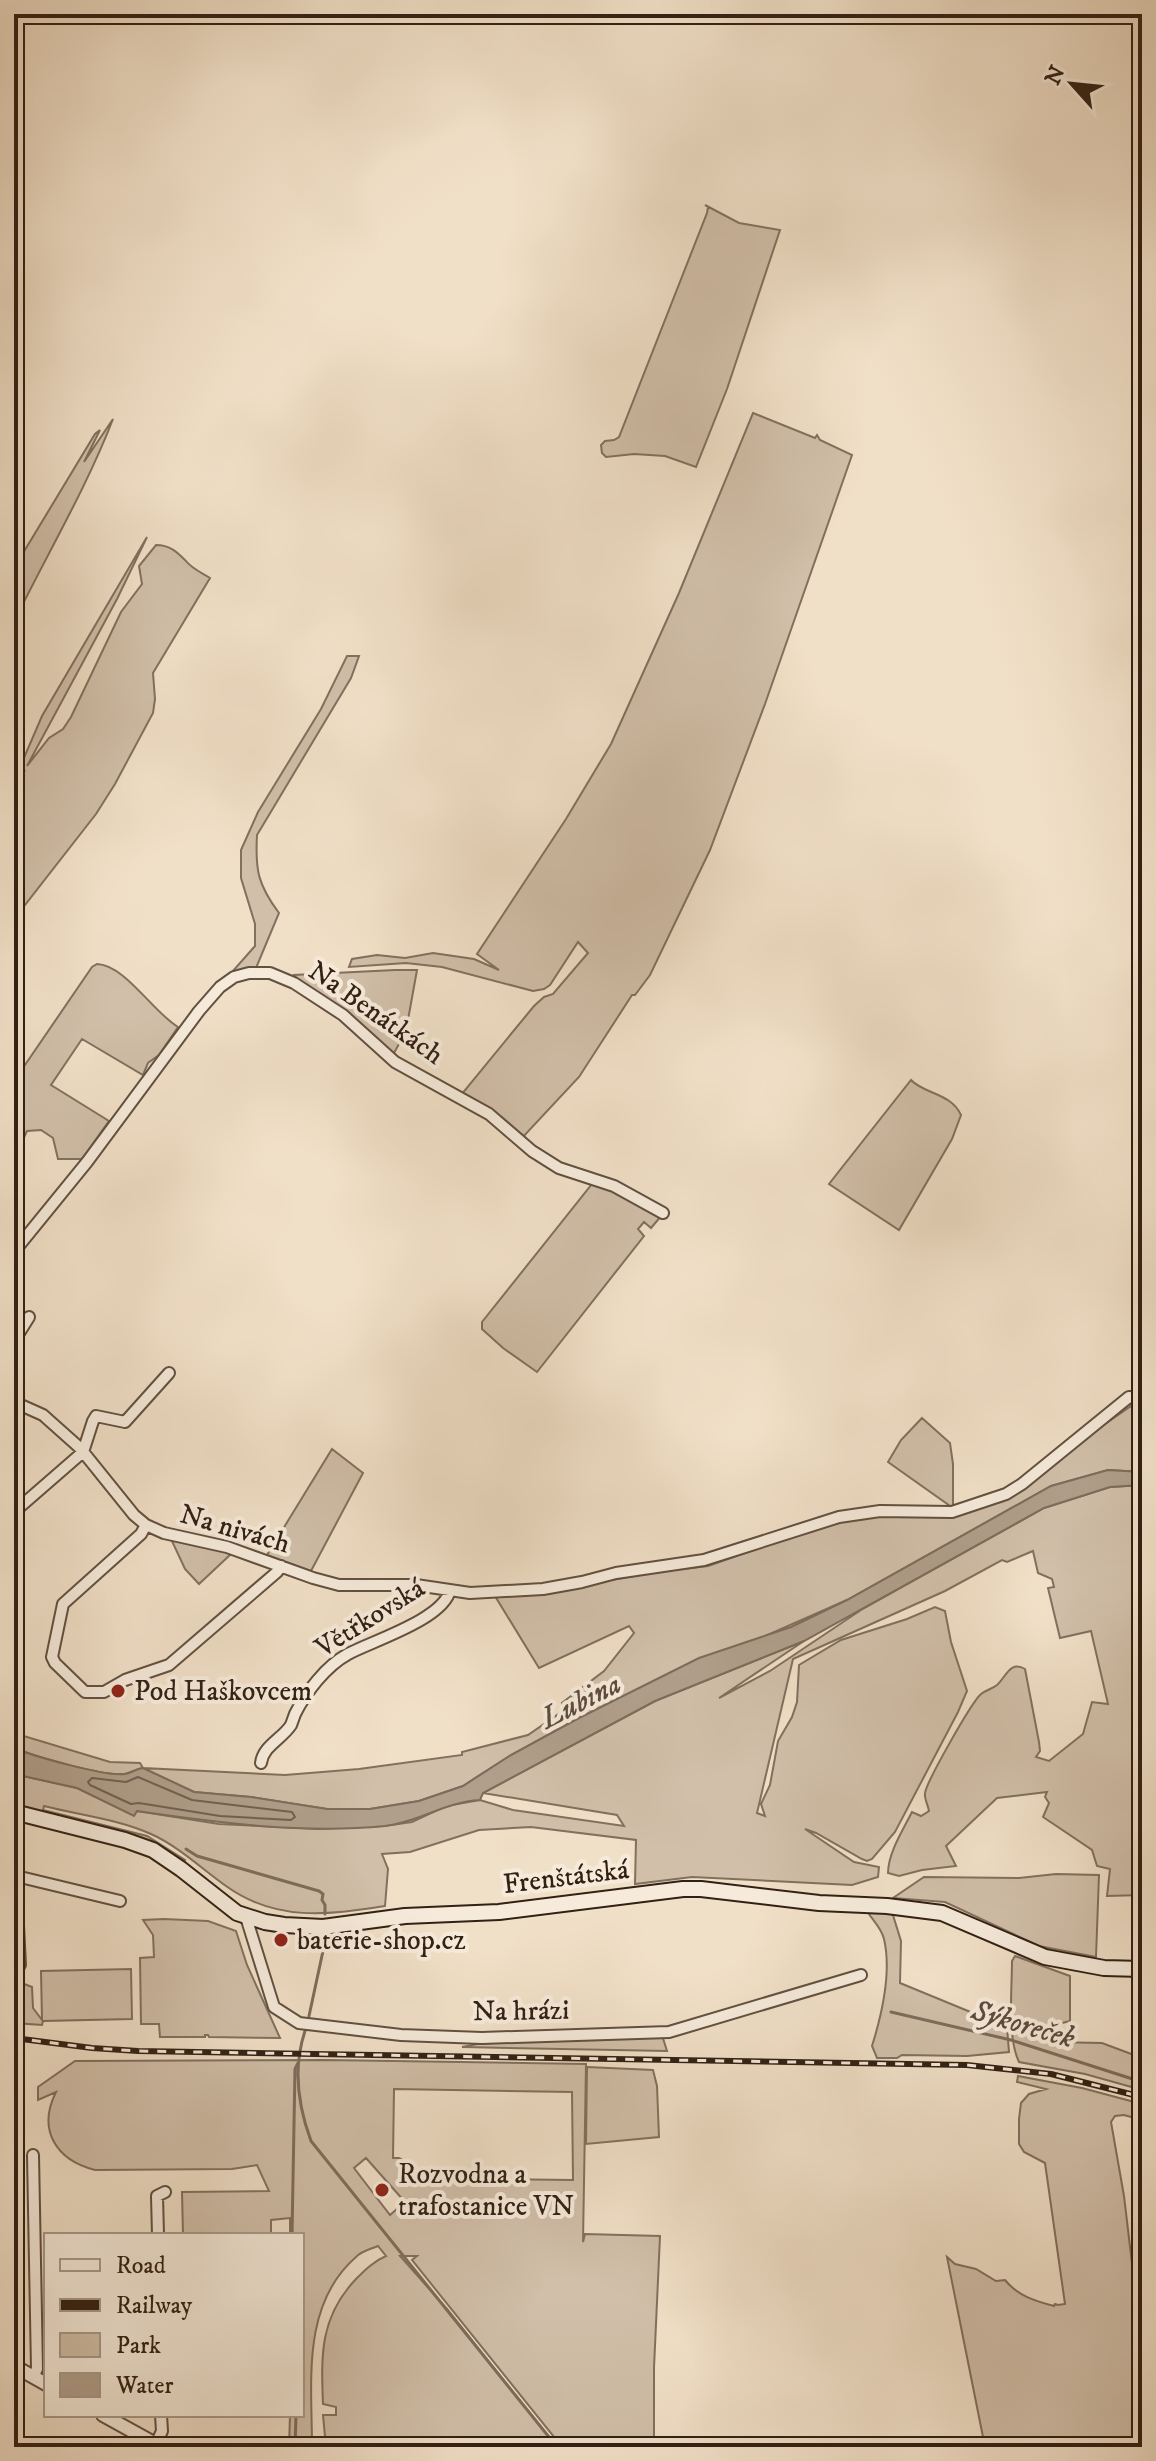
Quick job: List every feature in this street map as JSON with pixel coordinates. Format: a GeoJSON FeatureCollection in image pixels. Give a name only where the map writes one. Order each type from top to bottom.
{"type":"FeatureCollection","features":[{"type":"Feature","properties":{"kind":"main road","name":"Frenštátská"},"geometry":{"type":"LineString","coordinates":[[14,1812],[153,1850],[228,1908],[246,1917],[284,1925],[326,1927],[405,1916],[521,1910],[683,1889],[711,1889],[786,1900],[887,1906],[951,1915],[1055,1960],[1104,1968],[1142,1969]]}},
{"type":"Feature","properties":{"kind":"street"},"geometry":{"type":"LineString","coordinates":[[14,763],[14,772]]}},
{"type":"Feature","properties":{"kind":"street","name":"Na Benátkách"},"geometry":{"type":"LineString","coordinates":[[14,1249],[87,1162],[199,1011],[220,987],[234,977],[249,973],[270,973],[294,983],[343,1015],[395,1062],[489,1114],[532,1151],[559,1168],[614,1186],[663,1213]]}},
{"type":"Feature","properties":{"kind":"street"},"geometry":{"type":"LineString","coordinates":[[14,1341],[29,1317]]}},
{"type":"Feature","properties":{"kind":"street"},"geometry":{"type":"LineString","coordinates":[[14,1512],[83,1452],[96,1416],[125,1422],[169,1373]]}},
{"type":"Feature","properties":{"kind":"street","name":"Na nivách"},"geometry":{"type":"LineString","coordinates":[[14,1402],[43,1415],[83,1452],[134,1515],[146,1525],[164,1533],[227,1547],[339,1585],[416,1585],[492,1592],[543,1589],[616,1573],[704,1560],[839,1517],[880,1511],[952,1512],[980,1504],[1022,1484],[1129,1397],[1142,1399]]}},
{"type":"Feature","properties":{"kind":"street"},"geometry":{"type":"LineString","coordinates":[[146,1525],[141,1534],[63,1604],[52,1657],[85,1692],[104,1692],[125,1680],[169,1665],[281,1566]]}},
{"type":"Feature","properties":{"kind":"street","name":"Větřkovská"},"geometry":{"type":"LineString","coordinates":[[261,1763],[263,1754],[291,1725],[310,1690],[331,1667],[347,1654],[407,1628],[433,1611],[449,1596],[450,1590]]}},
{"type":"Feature","properties":{"kind":"street"},"geometry":{"type":"LineString","coordinates":[[14,1846],[20,1965]]}},
{"type":"Feature","properties":{"kind":"street"},"geometry":{"type":"LineString","coordinates":[[16,1876],[120,1901]]}},
{"type":"Feature","properties":{"kind":"street","name":"Na hrázi"},"geometry":{"type":"LineString","coordinates":[[246,1917],[274,2007],[299,2023],[401,2035],[482,2038],[669,2032],[861,1975]]}},
{"type":"Feature","properties":{"kind":"street"},"geometry":{"type":"LineString","coordinates":[[33,2155],[37,2369],[33,2377]]}},
{"type":"Feature","properties":{"kind":"street"},"geometry":{"type":"LineString","coordinates":[[158,2233],[157,2196],[165,2192]]}},
{"type":"Feature","properties":{"kind":"street"},"geometry":{"type":"LineString","coordinates":[[14,2366],[44,2383]]}},
{"type":"Feature","properties":{"kind":"street"},"geometry":{"type":"LineString","coordinates":[[107,2417],[158,2445],[162,2431],[161,2417]]}},
{"type":"Feature","properties":{"kind":"green space"},"geometry":{"type":"Polygon","coordinates":[[[705,205],[739,223],[780,230],[727,389],[696,467],[665,456],[634,454],[606,457],[601,445],[619,437],[707,213],[708,207],[705,205]]]}},
{"type":"Feature","properties":{"kind":"green space"},"geometry":{"type":"Polygon","coordinates":[[[753,413],[815,438],[817,435],[820,440],[852,455],[710,850],[650,975],[632,995],[579,1077],[522,1138],[461,1095],[534,1006],[553,994],[588,953],[578,942],[550,985],[533,991],[442,967],[406,963],[349,967],[352,959],[377,955],[405,958],[433,953],[474,959],[499,970],[477,954],[566,819],[611,744],[679,593],[753,413]]]}},
{"type":"Feature","properties":{"kind":"green space"},"geometry":{"type":"Polygon","coordinates":[[[113,419],[79,496],[14,622],[14,568],[95,434],[100,430],[84,462],[113,419]]]}},
{"type":"Feature","properties":{"kind":"green space"},"geometry":{"type":"Polygon","coordinates":[[[147,537],[27,766],[71,717],[121,612],[142,584],[139,566],[156,545],[173,550],[210,578],[153,673],[153,713],[115,784],[96,814],[14,919],[14,793],[25,770],[14,786],[14,781],[42,716],[147,537]]]}},
{"type":"Feature","properties":{"kind":"green space"},"geometry":{"type":"Polygon","coordinates":[[[347,656],[359,656],[351,678],[257,835],[259,877],[279,913],[256,968],[232,972],[255,946],[255,924],[241,878],[241,850],[258,812],[321,709],[347,656]]]}},
{"type":"Feature","properties":{"kind":"green space"},"geometry":{"type":"Polygon","coordinates":[[[97,964],[118,972],[178,1027],[159,1055],[148,1063],[143,1075],[82,1039],[51,1085],[109,1121],[82,1159],[58,1159],[53,1138],[41,1130],[27,1131],[19,1148],[14,1145],[14,1081],[97,964]]]}},
{"type":"Feature","properties":{"kind":"green space"},"geometry":{"type":"Polygon","coordinates":[[[417,970],[406,1031],[393,1055],[347,1012],[296,980],[294,975],[417,970]]]}},
{"type":"Feature","properties":{"kind":"green space"},"geometry":{"type":"Polygon","coordinates":[[[911,1080],[951,1102],[961,1115],[952,1139],[899,1230],[829,1184],[911,1080]]]}},
{"type":"Feature","properties":{"kind":"green space"},"geometry":{"type":"Polygon","coordinates":[[[592,1184],[628,1197],[662,1215],[651,1228],[644,1222],[638,1229],[644,1236],[537,1372],[482,1329],[482,1322],[592,1184]]]}},
{"type":"Feature","properties":{"kind":"green space"},"geometry":{"type":"Polygon","coordinates":[[[1134,1404],[1142,1408],[1142,1472],[1108,1470],[1051,1486],[847,1600],[579,1718],[511,1755],[463,1786],[419,1801],[370,1809],[327,1809],[194,1792],[143,1768],[285,1775],[359,1769],[462,1755],[462,1752],[528,1735],[564,1710],[562,1703],[604,1671],[634,1633],[629,1626],[539,1668],[495,1596],[543,1592],[708,1566],[840,1520],[973,1509],[1134,1404]]]}},
{"type":"Feature","properties":{"kind":"green space"},"geometry":{"type":"Polygon","coordinates":[[[922,1418],[950,1443],[953,1508],[888,1462],[901,1440],[922,1418]]]}},
{"type":"Feature","properties":{"kind":"green space"},"geometry":{"type":"Polygon","coordinates":[[[332,1449],[363,1473],[311,1571],[267,1555],[332,1449]]]}},
{"type":"Feature","properties":{"kind":"green space"},"geometry":{"type":"Polygon","coordinates":[[[1142,1485],[1142,1676],[1132,1707],[1142,1718],[1142,1895],[1107,1896],[1110,1869],[1097,1866],[1092,1850],[1043,1817],[1049,1803],[1045,1797],[1047,1792],[997,1798],[946,1846],[956,1866],[899,1876],[888,1873],[893,1850],[912,1812],[921,1816],[929,1811],[925,1795],[928,1786],[959,1726],[981,1694],[997,1685],[1012,1668],[1025,1669],[1039,1742],[1040,1751],[1036,1757],[1049,1761],[1083,1734],[1092,1702],[1108,1704],[1091,1631],[1060,1638],[1048,1588],[1054,1587],[1052,1579],[1038,1573],[1033,1551],[1007,1562],[1002,1560],[945,1591],[793,1659],[757,1813],[765,1816],[761,1804],[770,1785],[778,1741],[797,1702],[799,1665],[841,1640],[935,1607],[945,1611],[951,1642],[967,1691],[895,1832],[872,1859],[862,1859],[805,1829],[854,1862],[879,1867],[878,1877],[852,1885],[692,1877],[635,1884],[636,1840],[531,1827],[479,1830],[410,1852],[382,1854],[388,1869],[385,1906],[343,1912],[303,1913],[283,1911],[245,1898],[171,1845],[138,1829],[44,1806],[43,1810],[147,1836],[185,1860],[183,1862],[14,1806],[14,1774],[77,1788],[134,1815],[137,1811],[219,1824],[318,1829],[384,1826],[412,1822],[446,1806],[480,1800],[513,1810],[624,1826],[617,1815],[483,1793],[655,1701],[804,1641],[719,1698],[770,1671],[861,1610],[1044,1508],[1110,1487],[1142,1485]]]}},
{"type":"Feature","properties":{"kind":"green space"},"geometry":{"type":"Polygon","coordinates":[[[171,1539],[231,1554],[199,1584],[185,1569],[171,1539]]]}},
{"type":"Feature","properties":{"kind":"green space"},"geometry":{"type":"Polygon","coordinates":[[[14,1733],[110,1762],[140,1763],[143,1768],[116,1774],[52,1761],[14,1748],[14,1733]]]}},
{"type":"Feature","properties":{"kind":"green space"},"geometry":{"type":"Polygon","coordinates":[[[1056,1874],[1099,1875],[1096,1957],[1039,1946],[945,1902],[893,1898],[924,1877],[1019,1878],[1056,1874]]]}},
{"type":"Feature","properties":{"kind":"green space"},"geometry":{"type":"Polygon","coordinates":[[[867,1911],[892,1912],[901,1941],[900,1983],[1007,2027],[1009,2052],[877,2058],[872,2046],[885,1993],[887,1966],[884,1939],[867,1911]]]}},
{"type":"Feature","properties":{"kind":"green space"},"geometry":{"type":"Polygon","coordinates":[[[143,1920],[208,1921],[236,1931],[247,1965],[280,2038],[160,2037],[159,2024],[141,2024],[140,1958],[154,1957],[153,1935],[143,1920]]]}},
{"type":"Feature","properties":{"kind":"green space"},"geometry":{"type":"Polygon","coordinates":[[[1015,1956],[1070,1976],[1070,2021],[1025,2033],[1051,2042],[1102,2043],[1142,2058],[1142,2090],[1085,2074],[1019,2062],[1012,2027],[1012,1961],[1015,1956]]]}},
{"type":"Feature","properties":{"kind":"green space"},"geometry":{"type":"Polygon","coordinates":[[[131,1969],[132,2019],[43,2021],[42,2025],[14,2023],[14,1980],[32,1987],[33,2008],[42,2020],[41,1971],[131,1969]]]}},
{"type":"Feature","properties":{"kind":"green space"},"geometry":{"type":"Polygon","coordinates":[[[662,2035],[667,2051],[462,2047],[508,2038],[662,2035]]]}},
{"type":"Feature","properties":{"kind":"green space"},"geometry":{"type":"Polygon","coordinates":[[[326,2060],[586,2064],[583,2242],[585,2234],[660,2236],[654,2447],[562,2447],[412,2260],[417,2256],[400,2256],[447,2309],[557,2447],[326,2447],[323,2415],[336,2415],[336,2407],[323,2404],[325,2337],[344,2293],[366,2269],[386,2256],[378,2246],[356,2257],[338,2276],[326,2298],[313,2346],[312,2447],[289,2447],[290,2417],[304,2417],[304,2233],[290,2233],[290,2218],[271,2220],[271,2233],[183,2233],[182,2192],[269,2191],[257,2165],[232,2169],[95,2170],[70,2159],[54,2142],[49,2119],[56,2092],[38,2100],[38,2087],[75,2061],[326,2060]],[[394,2089],[393,2158],[410,2164],[410,2178],[573,2180],[572,2092],[394,2089]],[[366,2158],[354,2168],[390,2215],[405,2202],[366,2158]]]}},
{"type":"Feature","properties":{"kind":"green space"},"geometry":{"type":"Polygon","coordinates":[[[587,2067],[653,2070],[657,2086],[659,2137],[586,2144],[587,2067]]]}},
{"type":"Feature","properties":{"kind":"green space"},"geometry":{"type":"Polygon","coordinates":[[[1018,2076],[1142,2104],[1142,2120],[1124,2115],[1115,2116],[1111,2122],[1124,2196],[1142,2348],[1142,2447],[985,2447],[947,2257],[955,2264],[976,2269],[996,2281],[1005,2280],[1015,2290],[1034,2300],[1054,2306],[1065,2304],[1045,2163],[1024,2152],[1019,2144],[1021,2103],[1029,2094],[1046,2089],[1017,2082],[1018,2076]]]}},
{"type":"Feature","properties":{"kind":"water"},"geometry":{"type":"Polygon","coordinates":[[[1108,1470],[1142,1472],[1142,1485],[1110,1487],[1044,1508],[804,1641],[655,1701],[483,1793],[480,1800],[455,1804],[410,1821],[385,1826],[323,1829],[230,1823],[137,1811],[134,1816],[77,1788],[14,1774],[14,1748],[52,1761],[102,1772],[125,1774],[143,1768],[194,1792],[327,1809],[370,1809],[419,1801],[463,1786],[511,1755],[579,1718],[699,1658],[791,1627],[847,1600],[1051,1486],[1108,1470]]]}},
{"type":"Feature","properties":{"kind":"waterway"},"geometry":{"type":"LineString","coordinates":[[186,1849],[197,1856],[319,1891],[323,1894],[325,1914]]}},
{"type":"Feature","properties":{"kind":"waterway"},"geometry":{"type":"LineString","coordinates":[[309,2016],[326,1930]]}},
{"type":"Feature","properties":{"kind":"waterway","name":"Sýkoreček"},"geometry":{"type":"LineString","coordinates":[[891,2012],[1011,2040],[1142,2082]]}},
{"type":"Feature","properties":{"kind":"waterway"},"geometry":{"type":"LineString","coordinates":[[305,2031],[298,2072],[303,2114],[311,2141],[557,2447]]}},
{"type":"Feature","properties":{"kind":"waterway"},"geometry":{"type":"LineString","coordinates":[[292,2233],[295,2069],[298,2063]]}},
{"type":"Feature","properties":{"kind":"waterway"},"geometry":{"type":"LineString","coordinates":[[295,2447],[296,2417]]}},
{"type":"Feature","properties":{"kind":"railway"},"geometry":{"type":"LineString","coordinates":[[14,2038],[138,2051],[967,2065],[1051,2074],[1142,2097]]}},
{"type":"Feature","properties":{"kind":"place","name":"Pod Haškovcem"},"geometry":{"type":"Point","coordinates":[118,1691]}},
{"type":"Feature","properties":{"kind":"place","name":"baterie-shop.cz"},"geometry":{"type":"Point","coordinates":[281,1940]}},
{"type":"Feature","properties":{"kind":"place","name":"Rozvodna a trafostanice VN"},"geometry":{"type":"Point","coordinates":[382,2190]}},
{"type":"Feature","properties":{"kind":"water label","name":"Lubina"},"geometry":{"type":"Point","coordinates":[581,1702]}}]}
